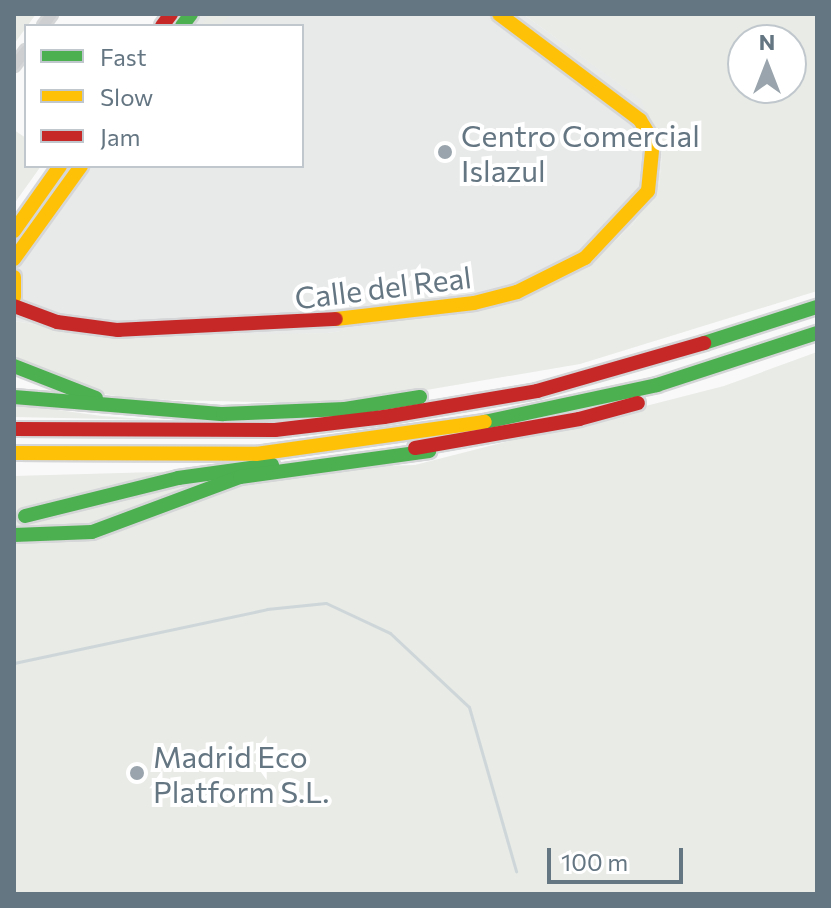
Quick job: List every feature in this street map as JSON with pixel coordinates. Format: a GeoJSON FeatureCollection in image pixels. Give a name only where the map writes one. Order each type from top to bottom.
{"type":"FeatureCollection","features":[{"type":"Feature","properties":{"kind":"main road","name":"Calle del Real"},"geometry":{"type":"LineString","coordinates":[[14,306],[83,327],[194,331],[399,315],[517,292],[585,258],[637,207],[653,169],[653,141],[640,120],[499,14]]}},
{"type":"Feature","properties":{"kind":"main road"},"geometry":{"type":"LineString","coordinates":[[14,231],[59,168]]}},
{"type":"Feature","properties":{"kind":"main road"},"geometry":{"type":"LineString","coordinates":[[14,259],[80,168]]}},
{"type":"Feature","properties":{"kind":"main road"},"geometry":{"type":"LineString","coordinates":[[14,277],[14,297]]}},
{"type":"Feature","properties":{"kind":"main road"},"geometry":{"type":"LineString","coordinates":[[14,397],[160,412],[254,413],[345,409],[518,382],[817,306]]}},
{"type":"Feature","properties":{"kind":"main road"},"geometry":{"type":"LineString","coordinates":[[14,429],[275,430],[384,417],[537,391],[624,369],[817,306]]}},
{"type":"Feature","properties":{"kind":"main road"},"geometry":{"type":"LineString","coordinates":[[14,535],[92,532],[240,477],[420,453],[579,419],[766,363],[817,334]]}},
{"type":"Feature","properties":{"kind":"main road"},"geometry":{"type":"LineString","coordinates":[[14,453],[256,454],[386,440],[657,385],[817,334]]}},
{"type":"Feature","properties":{"kind":"main road"},"geometry":{"type":"LineString","coordinates":[[14,366],[80,393],[124,404],[254,413]]}},
{"type":"Feature","properties":{"kind":"main road"},"geometry":{"type":"LineString","coordinates":[[25,516],[222,471],[491,437]]}},
{"type":"Feature","properties":{"kind":"shaded area"},"geometry":{"type":"Polygon","coordinates":[[[14,14],[36,14],[29,24],[24,24],[24,30],[14,44],[14,14]]]}},
{"type":"Feature","properties":{"kind":"shaded area","name":"Centro Comercial Islazul"},"geometry":{"type":"Polygon","coordinates":[[[184,14],[523,14],[642,100],[662,154],[659,187],[632,225],[584,269],[515,301],[463,313],[328,333],[198,337],[110,336],[14,321],[14,251],[74,168],[304,168],[304,24],[176,24],[184,14]]]}},
{"type":"Feature","properties":{"kind":"shaded area"},"geometry":{"type":"Polygon","coordinates":[[[209,14],[232,14],[221,24],[202,24],[209,14]]]}},
{"type":"Feature","properties":{"kind":"shaded area"},"geometry":{"type":"Polygon","coordinates":[[[523,14],[817,14],[817,291],[580,364],[344,404],[132,399],[105,394],[14,359],[14,321],[110,336],[328,333],[515,301],[584,269],[632,225],[659,187],[662,154],[641,100],[523,14]]]}},
{"type":"Feature","properties":{"kind":"shaded area"},"geometry":{"type":"Polygon","coordinates":[[[14,130],[24,137],[24,168],[40,168],[14,204],[14,130]]]}},
{"type":"Feature","properties":{"kind":"shaded area"},"geometry":{"type":"Polygon","coordinates":[[[817,352],[817,894],[14,894],[14,476],[415,465],[724,386],[817,352]]]}},
{"type":"Feature","properties":{"kind":"shaded area"},"geometry":{"type":"Polygon","coordinates":[[[14,404],[102,416],[159,420],[14,417],[14,404]]]}},
{"type":"Feature","properties":{"kind":"waterway"},"geometry":{"type":"LineString","coordinates":[[14,663],[267,609],[326,603],[390,633],[469,707],[516,871]]}},
{"type":"Feature","properties":{"kind":"traffic: fast"},"geometry":{"type":"LineString","coordinates":[[184,24],[191,14]]}},
{"type":"Feature","properties":{"kind":"traffic: fast"},"geometry":{"type":"LineString","coordinates":[[704,343],[817,307]]}},
{"type":"Feature","properties":{"kind":"traffic: fast"},"geometry":{"type":"LineString","coordinates":[[485,422],[657,385],[817,333]]}},
{"type":"Feature","properties":{"kind":"traffic: fast"},"geometry":{"type":"LineString","coordinates":[[14,366],[96,398]]}},
{"type":"Feature","properties":{"kind":"traffic: fast"},"geometry":{"type":"LineString","coordinates":[[14,397],[223,414],[345,409],[420,397]]}},
{"type":"Feature","properties":{"kind":"traffic: fast"},"geometry":{"type":"LineString","coordinates":[[14,535],[92,532],[240,477],[429,451]]}},
{"type":"Feature","properties":{"kind":"traffic: fast"},"geometry":{"type":"LineString","coordinates":[[25,516],[178,478],[272,465]]}},
{"type":"Feature","properties":{"kind":"traffic: slow"},"geometry":{"type":"LineString","coordinates":[[336,319],[474,303],[517,292],[585,258],[648,191],[653,141],[640,120],[499,14]]}},
{"type":"Feature","properties":{"kind":"traffic: slow"},"geometry":{"type":"LineString","coordinates":[[14,231],[59,168]]}},
{"type":"Feature","properties":{"kind":"traffic: slow"},"geometry":{"type":"LineString","coordinates":[[14,259],[80,168]]}},
{"type":"Feature","properties":{"kind":"traffic: slow"},"geometry":{"type":"LineString","coordinates":[[14,277],[14,297]]}},
{"type":"Feature","properties":{"kind":"traffic: slow"},"geometry":{"type":"LineString","coordinates":[[14,453],[256,454],[485,422]]}},
{"type":"Feature","properties":{"kind":"traffic: jam"},"geometry":{"type":"LineString","coordinates":[[164,24],[171,14]]}},
{"type":"Feature","properties":{"kind":"traffic: jam"},"geometry":{"type":"LineString","coordinates":[[14,306],[57,322],[118,330],[336,319]]}},
{"type":"Feature","properties":{"kind":"traffic: jam"},"geometry":{"type":"LineString","coordinates":[[14,429],[275,430],[384,417],[537,391],[704,343]]}},
{"type":"Feature","properties":{"kind":"traffic: jam"},"geometry":{"type":"LineString","coordinates":[[415,448],[579,419],[638,403]]}},
{"type":"Feature","properties":{"kind":"place","name":"Centro Comercial Islazul"},"geometry":{"type":"Point","coordinates":[445,152]}},
{"type":"Feature","properties":{"kind":"place","name":"Madrid Eco Platform S.L."},"geometry":{"type":"Point","coordinates":[137,773]}}]}
